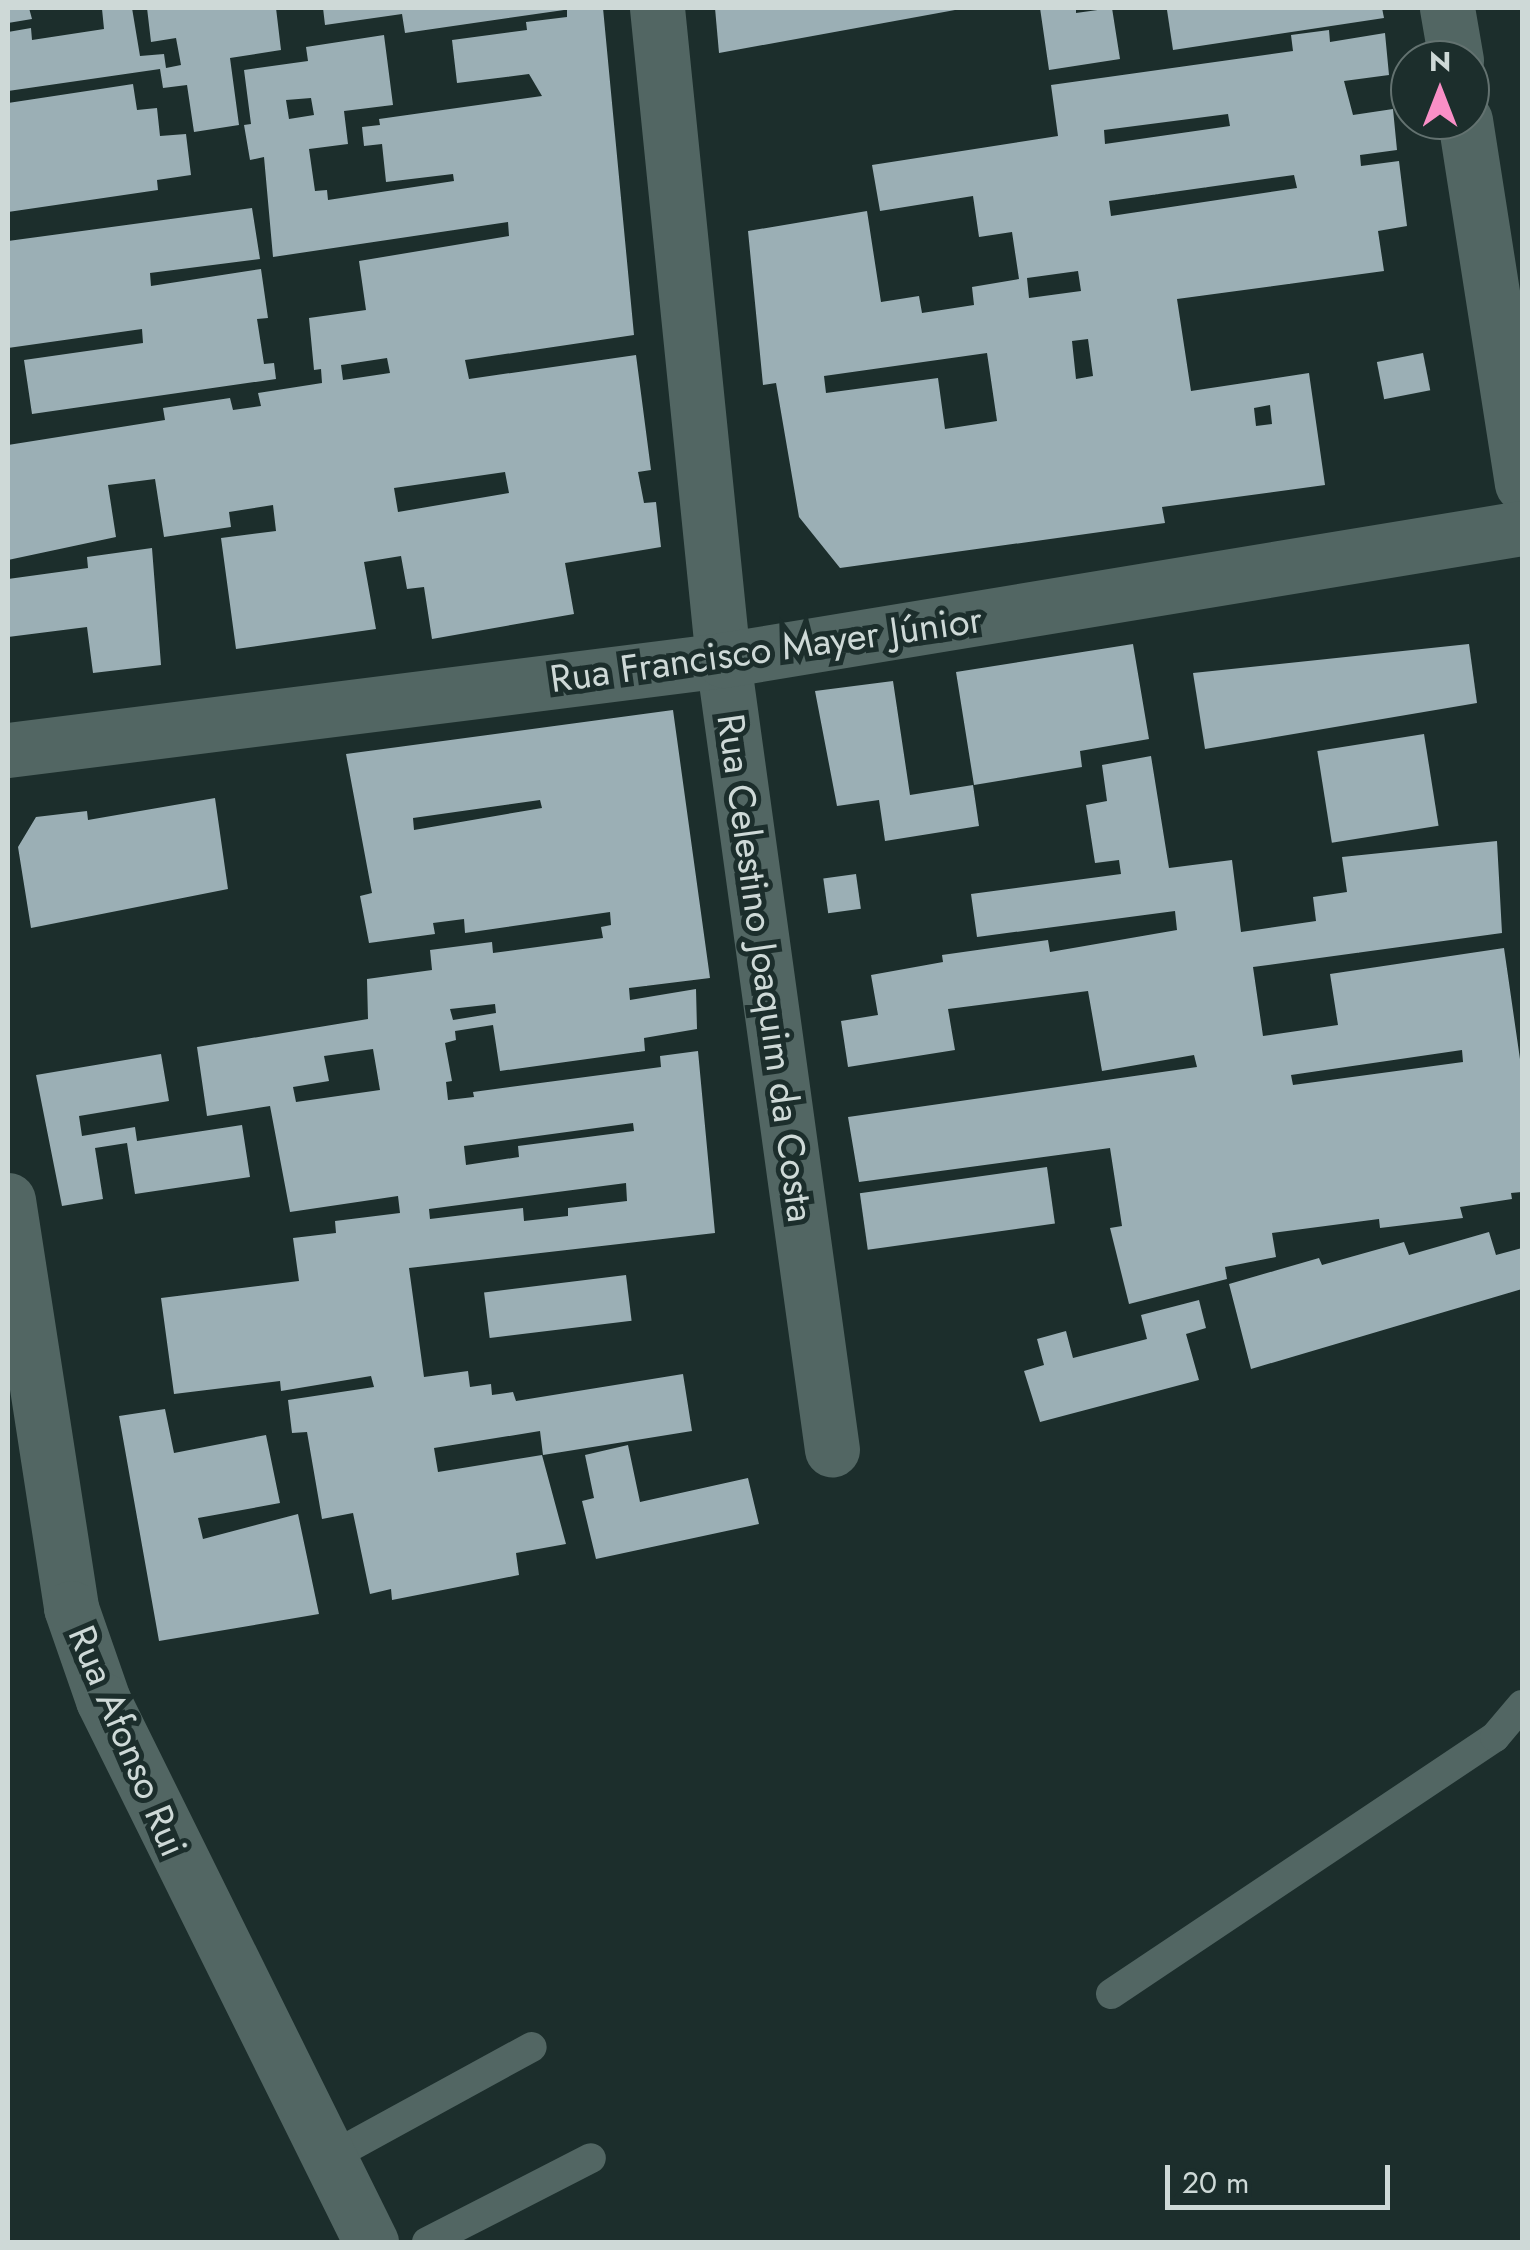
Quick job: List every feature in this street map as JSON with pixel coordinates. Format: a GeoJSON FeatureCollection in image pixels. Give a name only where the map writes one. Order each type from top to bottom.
{"type":"FeatureCollection","features":[{"type":"Feature","properties":{"kind":"street","name":"Rua Celestino Joaquim da Costa"},"geometry":{"type":"LineString","coordinates":[[657,8],[723,660],[832,1450]]}},
{"type":"Feature","properties":{"kind":"street"},"geometry":{"type":"LineString","coordinates":[[1448,8],[1453,40]]}},
{"type":"Feature","properties":{"kind":"street"},"geometry":{"type":"LineString","coordinates":[[1468,140],[1522,484]]}},
{"type":"Feature","properties":{"kind":"street","name":"Rua Francisco Mayer Júnior"},"geometry":{"type":"LineString","coordinates":[[8,750],[723,660],[1522,528]]}},
{"type":"Feature","properties":{"kind":"street","name":"Rua Afonso Rui"},"geometry":{"type":"LineString","coordinates":[[8,1200],[71,1608],[136,1773],[371,2242]]}},
{"type":"Feature","properties":{"kind":"lane"},"geometry":{"type":"LineString","coordinates":[[1111,1994],[1495,1737],[1522,1705]]}},
{"type":"Feature","properties":{"kind":"lane"},"geometry":{"type":"LineString","coordinates":[[329,2158],[532,2047]]}},
{"type":"Feature","properties":{"kind":"lane"},"geometry":{"type":"LineString","coordinates":[[427,2242],[592,2158]]}},
{"type":"Feature","properties":{"kind":"building"},"geometry":{"type":"Polygon","coordinates":[[[8,8],[29,8],[32,19],[8,23],[8,8]]]}},
{"type":"Feature","properties":{"kind":"building"},"geometry":{"type":"Polygon","coordinates":[[[132,8],[140,56],[164,54],[166,68],[181,65],[176,38],[151,42],[147,8],[276,8],[281,50],[230,58],[239,125],[194,132],[187,85],[163,88],[160,69],[8,91],[8,32],[31,28],[32,40],[104,29],[102,9],[132,8]]]}},
{"type":"Feature","properties":{"kind":"building"},"geometry":{"type":"Polygon","coordinates":[[[323,8],[564,10],[405,33],[402,14],[325,25],[323,8]]]}},
{"type":"Feature","properties":{"kind":"building"},"geometry":{"type":"Polygon","coordinates":[[[567,8],[603,8],[634,335],[465,360],[469,379],[636,355],[651,470],[638,472],[644,503],[656,502],[661,547],[565,563],[574,614],[432,639],[424,587],[407,589],[401,556],[364,562],[376,629],[236,649],[221,538],[276,531],[273,505],[229,512],[231,527],[164,537],[155,479],[108,485],[116,537],[8,560],[8,445],[165,420],[163,408],[230,398],[233,410],[261,406],[258,393],[322,383],[321,369],[314,370],[309,318],[366,310],[359,261],[509,236],[508,222],[273,257],[264,157],[250,160],[244,125],[251,124],[244,70],[308,61],[306,47],[384,35],[393,105],[344,111],[348,144],[309,149],[315,191],[327,190],[328,200],[454,181],[453,174],[386,182],[382,144],[364,146],[362,127],[380,125],[379,119],[542,96],[529,74],[457,83],[452,40],[527,30],[526,22],[567,17],[567,8]],[[311,98],[286,100],[289,119],[314,115],[311,98]],[[387,358],[341,365],[343,380],[390,373],[387,358]],[[505,472],[394,488],[398,512],[509,493],[505,472]]]}},
{"type":"Feature","properties":{"kind":"building"},"geometry":{"type":"Polygon","coordinates":[[[715,8],[955,8],[955,10],[719,53],[715,8]]]}},
{"type":"Feature","properties":{"kind":"building"},"geometry":{"type":"Polygon","coordinates":[[[1040,8],[1076,8],[1076,13],[1112,8],[1120,59],[1049,70],[1040,8]]]}},
{"type":"Feature","properties":{"kind":"building"},"geometry":{"type":"Polygon","coordinates":[[[1382,8],[1384,18],[1173,50],[1167,10],[1382,8]]]}},
{"type":"Feature","properties":{"kind":"building"},"geometry":{"type":"Polygon","coordinates":[[[1329,30],[1330,42],[1385,33],[1389,75],[1344,81],[1353,115],[1390,109],[1390,140],[1396,140],[1397,150],[1360,155],[1361,166],[1399,161],[1407,226],[1378,231],[1384,271],[1177,299],[1191,391],[1309,373],[1325,485],[1162,507],[1165,523],[840,568],[799,517],[776,383],[763,385],[748,231],[867,211],[881,302],[919,296],[922,313],[974,305],[972,287],[1019,279],[1012,232],[979,237],[973,196],[880,211],[872,165],[1058,136],[1051,85],[1293,51],[1291,35],[1329,30]],[[1228,114],[1104,130],[1105,144],[1230,126],[1228,114]],[[1294,175],[1109,201],[1111,216],[1297,188],[1294,175]],[[1078,271],[1027,278],[1029,298],[1081,291],[1078,271]],[[1088,339],[1072,341],[1076,379],[1093,376],[1088,339]],[[987,353],[824,376],[826,393],[938,378],[945,429],[997,421],[987,353]],[[1270,405],[1254,408],[1256,426],[1272,424],[1270,405]]]}},
{"type":"Feature","properties":{"kind":"building"},"geometry":{"type":"Polygon","coordinates":[[[133,84],[137,110],[157,108],[160,136],[186,134],[191,175],[157,180],[158,190],[8,212],[8,103],[133,84]]]}},
{"type":"Feature","properties":{"kind":"building"},"geometry":{"type":"Polygon","coordinates":[[[252,208],[260,259],[150,273],[151,286],[261,269],[268,318],[257,319],[264,364],[274,363],[276,379],[32,414],[24,360],[143,343],[142,329],[8,348],[8,241],[252,208]]]}},
{"type":"Feature","properties":{"kind":"building"},"geometry":{"type":"Polygon","coordinates":[[[1423,353],[1430,390],[1384,399],[1377,362],[1423,353]]]}},
{"type":"Feature","properties":{"kind":"building"},"geometry":{"type":"Polygon","coordinates":[[[152,548],[161,665],[93,673],[87,627],[8,637],[8,579],[88,568],[87,557],[152,548]]]}},
{"type":"Feature","properties":{"kind":"building"},"geometry":{"type":"Polygon","coordinates":[[[1133,644],[1149,739],[1080,751],[1082,767],[974,785],[956,672],[1133,644]]]}},
{"type":"Feature","properties":{"kind":"building"},"geometry":{"type":"Polygon","coordinates":[[[1469,644],[1477,703],[1205,749],[1193,673],[1469,644]]]}},
{"type":"Feature","properties":{"kind":"building"},"geometry":{"type":"Polygon","coordinates":[[[893,681],[910,795],[973,785],[979,826],[885,841],[879,800],[837,806],[815,691],[893,681]]]}},
{"type":"Feature","properties":{"kind":"building"},"geometry":{"type":"Polygon","coordinates":[[[673,710],[710,978],[629,988],[630,1000],[696,989],[697,1029],[644,1038],[645,1051],[500,1071],[493,1025],[455,1031],[456,1040],[445,1043],[452,1081],[446,1082],[448,1100],[474,1097],[473,1092],[661,1067],[660,1056],[698,1051],[715,1233],[409,1268],[424,1377],[468,1371],[470,1387],[491,1384],[492,1395],[513,1392],[516,1401],[683,1374],[692,1431],[543,1455],[540,1431],[434,1448],[438,1472],[542,1455],[566,1544],[516,1553],[519,1575],[392,1600],[391,1589],[370,1594],[353,1513],[322,1519],[307,1432],[292,1433],[288,1400],[374,1387],[371,1376],[281,1391],[280,1381],[174,1394],[161,1298],[299,1281],[293,1238],[336,1233],[335,1221],[400,1213],[398,1196],[290,1212],[270,1106],[207,1116],[197,1047],[368,1019],[367,979],[432,970],[430,950],[492,942],[493,953],[603,938],[601,927],[611,925],[610,912],[465,933],[464,919],[433,923],[435,934],[369,943],[360,896],[372,893],[346,754],[673,710]],[[540,800],[413,818],[414,830],[542,808],[540,800]],[[495,1004],[450,1009],[453,1020],[496,1013],[495,1004]],[[373,1049],[324,1056],[329,1081],[293,1087],[296,1102],[380,1090],[373,1049]],[[633,1123],[464,1146],[466,1165],[519,1157],[518,1146],[634,1131],[633,1123]],[[626,1183],[429,1209],[430,1219],[523,1208],[524,1221],[568,1216],[568,1208],[627,1201],[626,1183]]]}},
{"type":"Feature","properties":{"kind":"building"},"geometry":{"type":"Polygon","coordinates":[[[1424,734],[1439,826],[1332,843],[1317,751],[1424,734]]]}},
{"type":"Feature","properties":{"kind":"building"},"geometry":{"type":"Polygon","coordinates":[[[1151,756],[1169,868],[1232,860],[1241,932],[1316,921],[1313,897],[1347,892],[1342,857],[1497,841],[1502,933],[1253,967],[1263,1036],[1338,1025],[1330,974],[1504,948],[1522,1073],[1522,1192],[1511,1193],[1512,1199],[1460,1207],[1463,1218],[1380,1228],[1379,1219],[1272,1233],[1276,1257],[1225,1267],[1227,1279],[1129,1304],[1110,1228],[1122,1226],[1110,1148],[859,1182],[848,1117],[1197,1067],[1194,1055],[1102,1071],[1088,991],[948,1009],[955,1050],[848,1067],[841,1021],[878,1015],[871,975],[943,962],[942,955],[1048,940],[1050,952],[1177,930],[1175,911],[977,937],[971,894],[1121,874],[1119,860],[1095,863],[1086,805],[1107,801],[1102,765],[1151,756]],[[1462,1050],[1291,1075],[1293,1085],[1463,1062],[1462,1050]]]}},
{"type":"Feature","properties":{"kind":"building"},"geometry":{"type":"Polygon","coordinates":[[[215,798],[228,889],[31,928],[18,847],[36,817],[87,811],[88,820],[215,798]]]}},
{"type":"Feature","properties":{"kind":"building"},"geometry":{"type":"Polygon","coordinates":[[[856,874],[861,909],[828,913],[823,879],[856,874]]]}},
{"type":"Feature","properties":{"kind":"building"},"geometry":{"type":"Polygon","coordinates":[[[161,1054],[169,1101],[79,1116],[82,1136],[135,1127],[137,1141],[242,1125],[250,1177],[135,1194],[127,1143],[95,1148],[103,1199],[62,1206],[36,1075],[161,1054]]]}},
{"type":"Feature","properties":{"kind":"building"},"geometry":{"type":"Polygon","coordinates":[[[1047,1167],[1055,1223],[868,1250],[860,1193],[1047,1167]]]}},
{"type":"Feature","properties":{"kind":"building"},"geometry":{"type":"Polygon","coordinates":[[[1489,1232],[1496,1255],[1522,1248],[1522,1289],[1251,1369],[1229,1284],[1319,1258],[1322,1265],[1404,1242],[1409,1255],[1489,1232]]]}},
{"type":"Feature","properties":{"kind":"building"},"geometry":{"type":"Polygon","coordinates":[[[626,1275],[632,1321],[490,1338],[484,1292],[626,1275]]]}},
{"type":"Feature","properties":{"kind":"building"},"geometry":{"type":"Polygon","coordinates":[[[1199,1300],[1206,1328],[1186,1334],[1199,1380],[1040,1422],[1024,1371],[1044,1365],[1037,1339],[1066,1331],[1073,1358],[1147,1339],[1141,1315],[1199,1300]]]}},
{"type":"Feature","properties":{"kind":"building"},"geometry":{"type":"Polygon","coordinates":[[[165,1409],[174,1453],[266,1435],[280,1503],[198,1518],[203,1539],[298,1514],[319,1614],[159,1641],[119,1416],[165,1409]]]}},
{"type":"Feature","properties":{"kind":"building"},"geometry":{"type":"Polygon","coordinates":[[[628,1445],[640,1502],[748,1478],[759,1524],[596,1559],[582,1501],[594,1498],[585,1455],[628,1445]]]}}]}
